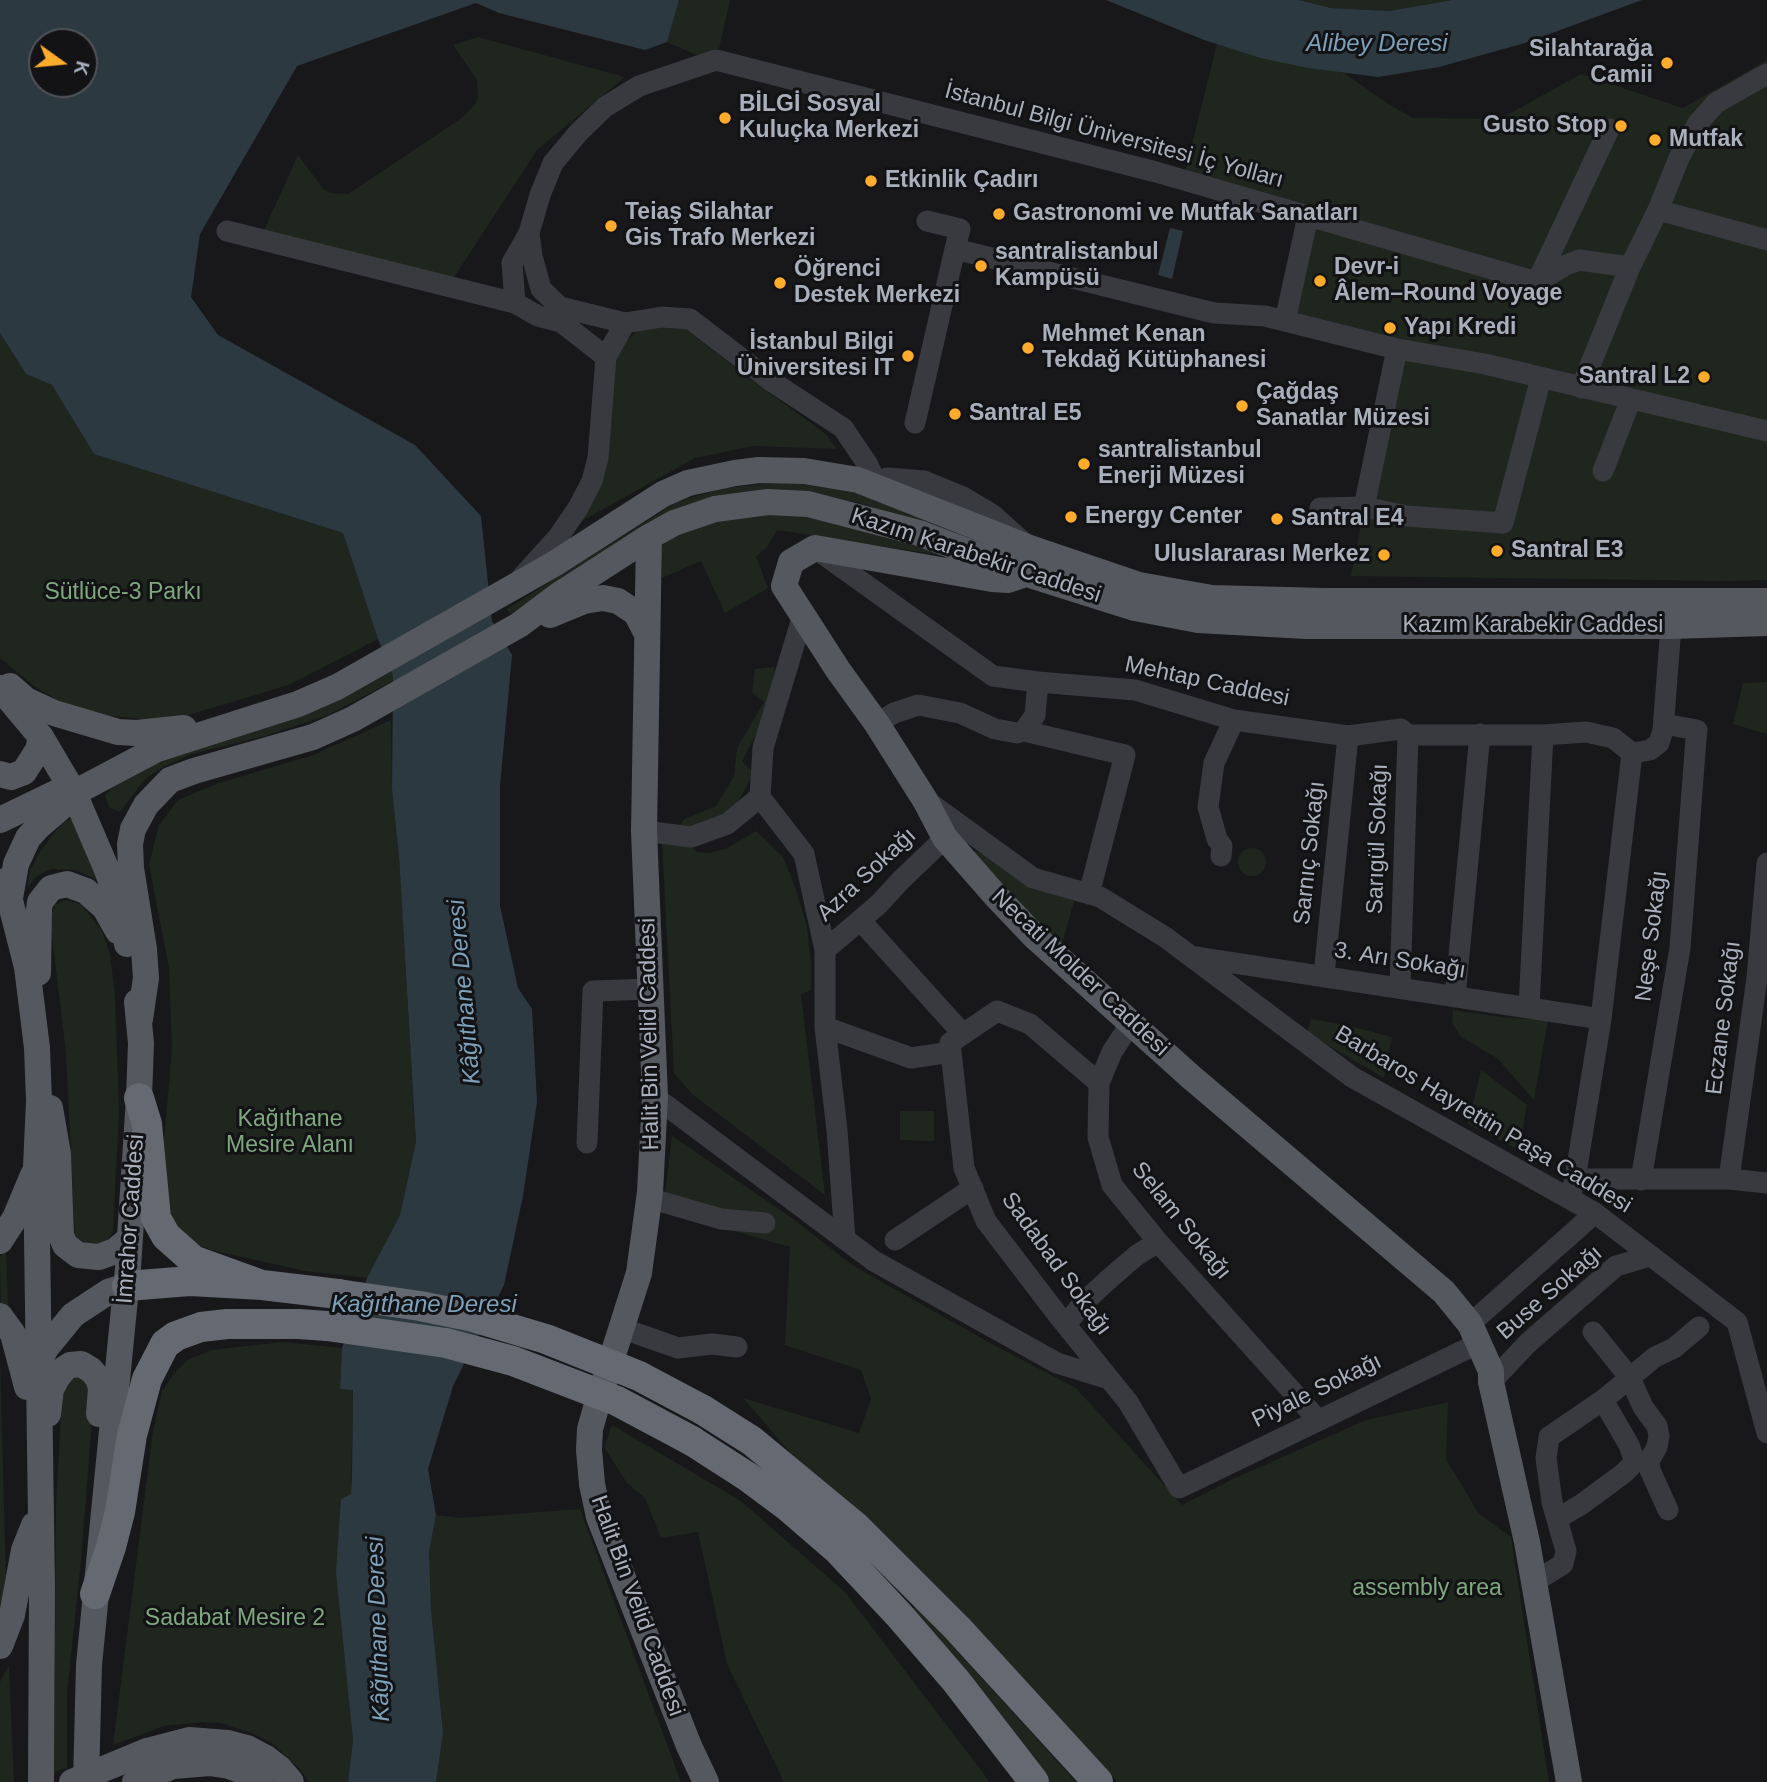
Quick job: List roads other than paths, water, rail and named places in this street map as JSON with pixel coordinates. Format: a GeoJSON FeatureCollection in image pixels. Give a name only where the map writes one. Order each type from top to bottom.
{"type":"FeatureCollection","features":[{"type":"Feature","properties":{"kind":"highway"},"geometry":{"type":"LineString","coordinates":[[139,1098],[150,1149],[156,1218],[162,1229],[178,1248],[193,1260],[262,1285]]}},
{"type":"Feature","properties":{"kind":"highway"},"geometry":{"type":"LineString","coordinates":[[127,1286],[190,1280],[262,1285],[421,1306],[469,1316],[546,1339],[639,1376],[703,1410],[752,1441],[856,1527],[957,1628],[1098,1782]]}},
{"type":"Feature","properties":{"kind":"highway"},"geometry":{"type":"LineString","coordinates":[[95,1594],[117,1524],[127,1479],[132,1435],[147,1378],[165,1345],[176,1336],[201,1327],[288,1323],[446,1343],[513,1361],[617,1401],[692,1441],[787,1506],[838,1550],[899,1615],[956,1681],[1034,1782]]}},
{"type":"Feature","properties":{"kind":"main road","name":"Kazım Karabekir Caddesi"},"geometry":{"type":"LineString","coordinates":[[74,793],[157,749],[298,704],[337,687],[512,588],[663,494],[688,483],[735,472],[784,470],[826,473],[877,485],[1027,561],[1135,608],[1198,620],[1306,626],[1671,626],[1767,623]]}},
{"type":"Feature","properties":{"kind":"main road","name":"Kazım Karabekir Caddesi"},"geometry":{"type":"LineString","coordinates":[[140,1019],[145,989],[145,949],[131,868],[130,844],[133,829],[146,805],[170,780],[313,737],[371,709],[519,625],[559,595],[649,537],[674,523],[715,509],[758,503],[808,504],[1027,561],[1212,598],[1338,601],[1767,601]]}},
{"type":"Feature","properties":{"kind":"main road","name":"Halit Bin Velid Caddesi"},"geometry":{"type":"LineString","coordinates":[[649,537],[644,831],[655,1097],[649,1198],[639,1273],[590,1429],[589,1450],[592,1484],[604,1530],[689,1746],[706,1782]]}},
{"type":"Feature","properties":{"kind":"main road"},"geometry":{"type":"LineString","coordinates":[[815,548],[1008,580],[1027,561]]}},
{"type":"Feature","properties":{"kind":"main road","name":"Necati Molder Caddesi"},"geometry":{"type":"LineString","coordinates":[[815,548],[791,562],[784,586],[838,670],[877,724],[925,800],[945,838],[1034,936],[1191,1077],[1444,1292],[1474,1333],[1491,1371],[1491,1382],[1534,1582],[1569,1782]]}},
{"type":"Feature","properties":{"kind":"main road"},"geometry":{"type":"LineString","coordinates":[[519,625],[539,620],[584,601],[603,598],[618,601],[636,613],[646,634]]}},
{"type":"Feature","properties":{"kind":"main road"},"geometry":{"type":"LineString","coordinates":[[0,677],[26,700],[54,713],[118,732],[191,728],[211,730]]}},
{"type":"Feature","properties":{"kind":"main road","name":"İmrahor Caddesi"},"geometry":{"type":"LineString","coordinates":[[0,688],[41,737],[74,793],[114,891],[129,953],[140,1019],[139,1098],[127,1286],[95,1594],[83,1777]]}},
{"type":"Feature","properties":{"kind":"main road"},"geometry":{"type":"LineString","coordinates":[[0,774],[11,777],[24,772],[38,750],[41,737]]}},
{"type":"Feature","properties":{"kind":"main road"},"geometry":{"type":"LineString","coordinates":[[0,820],[60,791],[74,793]]}},
{"type":"Feature","properties":{"kind":"main road"},"geometry":{"type":"LineString","coordinates":[[74,793],[28,838],[4,882],[27,967],[37,1048],[58,1154],[61,1235],[65,1245],[78,1255],[99,1257],[115,1251],[129,1239]]}},
{"type":"Feature","properties":{"kind":"main road"},"geometry":{"type":"LineString","coordinates":[[41,1782],[42,1588],[36,1167],[40,902],[46,893],[59,884],[86,891],[111,917],[129,953]]}},
{"type":"Feature","properties":{"kind":"main road"},"geometry":{"type":"LineString","coordinates":[[0,1241],[15,1218],[36,1167]]}},
{"type":"Feature","properties":{"kind":"main road"},"geometry":{"type":"LineString","coordinates":[[37,1365],[46,1348],[73,1315],[108,1292],[127,1286]]}},
{"type":"Feature","properties":{"kind":"main road"},"geometry":{"type":"LineString","coordinates":[[0,1316],[13,1334],[27,1388],[39,1402]]}},
{"type":"Feature","properties":{"kind":"main road"},"geometry":{"type":"LineString","coordinates":[[40,1447],[51,1389],[64,1369],[70,1365],[81,1364],[98,1378],[101,1388],[99,1439],[107,1475]]}},
{"type":"Feature","properties":{"kind":"main road"},"geometry":{"type":"LineString","coordinates":[[0,1646],[12,1615],[24,1550],[39,1513]]}},
{"type":"Feature","properties":{"kind":"main road"},"geometry":{"type":"LineString","coordinates":[[146,1769],[189,1740],[228,1743],[247,1748],[266,1758],[291,1782]]}},
{"type":"Feature","properties":{"kind":"main road"},"geometry":{"type":"LineString","coordinates":[[35,1782],[40,1749]]}},
{"type":"Feature","properties":{"kind":"main road"},"geometry":{"type":"LineString","coordinates":[[83,1777],[187,1763],[209,1763],[238,1769],[260,1782]]}},
{"type":"Feature","properties":{"kind":"street","name":"İstanbul Bilgi Üniversitesi İç Yolları"},"geometry":{"type":"LineString","coordinates":[[515,303],[512,262],[529,233],[540,194],[553,163],[605,107],[639,86],[716,60],[1156,172],[1537,282]]}},
{"type":"Feature","properties":{"kind":"street"},"geometry":{"type":"LineString","coordinates":[[1581,388],[1630,267],[1658,210],[1679,158],[1698,123],[1716,103],[1767,74]]}},
{"type":"Feature","properties":{"kind":"street"},"geometry":{"type":"LineString","coordinates":[[1537,282],[1609,129]]}},
{"type":"Feature","properties":{"kind":"street"},"geometry":{"type":"LineString","coordinates":[[1658,210],[1767,240]]}},
{"type":"Feature","properties":{"kind":"street"},"geometry":{"type":"LineString","coordinates":[[1285,321],[1308,216]]}},
{"type":"Feature","properties":{"kind":"street"},"geometry":{"type":"LineString","coordinates":[[915,423],[960,229],[927,221]]}},
{"type":"Feature","properties":{"kind":"street"},"geometry":{"type":"LineString","coordinates":[[227,231],[515,303],[538,316],[561,322],[606,356]]}},
{"type":"Feature","properties":{"kind":"street","name":"İstanbul Bilgi Üniversitesi İç Yolları"},"geometry":{"type":"LineString","coordinates":[[529,233],[541,289],[560,307],[625,323],[662,317],[690,319],[771,381],[843,428],[868,465],[877,485]]}},
{"type":"Feature","properties":{"kind":"street"},"geometry":{"type":"LineString","coordinates":[[955,249],[1214,313],[1265,316],[1397,349],[1485,364],[1767,431]]}},
{"type":"Feature","properties":{"kind":"street"},"geometry":{"type":"LineString","coordinates":[[1537,282],[1579,260],[1630,267]]}},
{"type":"Feature","properties":{"kind":"street"},"geometry":{"type":"LineString","coordinates":[[512,588],[559,536],[592,481],[598,458],[606,356],[625,323]]}},
{"type":"Feature","properties":{"kind":"street"},"geometry":{"type":"LineString","coordinates":[[1364,507],[1397,349]]}},
{"type":"Feature","properties":{"kind":"street"},"geometry":{"type":"LineString","coordinates":[[1320,508],[1364,507],[1407,516],[1503,523],[1541,378]]}},
{"type":"Feature","properties":{"kind":"street"},"geometry":{"type":"LineString","coordinates":[[1603,471],[1631,399]]}},
{"type":"Feature","properties":{"kind":"street","name":"Mehtap Caddesi"},"geometry":{"type":"LineString","coordinates":[[815,548],[993,676],[1135,690],[1234,720],[1348,736],[1401,729],[1408,735],[1586,733],[1613,738],[1632,753]]}},
{"type":"Feature","properties":{"kind":"street"},"geometry":{"type":"LineString","coordinates":[[803,615],[763,748],[760,797],[804,854],[825,950],[825,1027],[837,1130],[845,1239]]}},
{"type":"Feature","properties":{"kind":"street"},"geometry":{"type":"LineString","coordinates":[[1671,626],[1664,724],[1658,743],[1650,750],[1632,753],[1601,1019],[1572,1189],[1641,1180],[1729,1179],[1767,1183]]}},
{"type":"Feature","properties":{"kind":"street"},"geometry":{"type":"LineString","coordinates":[[1024,731],[1035,715],[1038,682]]}},
{"type":"Feature","properties":{"kind":"street"},"geometry":{"type":"LineString","coordinates":[[877,724],[894,713],[918,705],[960,713],[995,729],[1017,733],[1024,731],[1125,755],[1090,894]]}},
{"type":"Feature","properties":{"kind":"street"},"geometry":{"type":"LineString","coordinates":[[1221,856],[1222,846],[1217,839],[1208,807],[1214,763],[1234,720]]}},
{"type":"Feature","properties":{"kind":"street","name":"Neşe Sokağı"},"geometry":{"type":"LineString","coordinates":[[1641,1180],[1680,948],[1697,730],[1664,724]]}},
{"type":"Feature","properties":{"kind":"street"},"geometry":{"type":"LineString","coordinates":[[1454,997],[1480,734]]}},
{"type":"Feature","properties":{"kind":"street","name":"Sarıgül Sokağı"},"geometry":{"type":"LineString","coordinates":[[1400,987],[1408,735]]}},
{"type":"Feature","properties":{"kind":"street"},"geometry":{"type":"LineString","coordinates":[[1529,1007],[1543,735]]}},
{"type":"Feature","properties":{"kind":"street","name":"Sarnıç Sokağı"},"geometry":{"type":"LineString","coordinates":[[1324,975],[1348,736]]}},
{"type":"Feature","properties":{"kind":"street"},"geometry":{"type":"LineString","coordinates":[[644,831],[691,837],[727,824],[760,797]]}},
{"type":"Feature","properties":{"kind":"street","name":"Barbaros Hayrettin Paşa Caddesi"},"geometry":{"type":"LineString","coordinates":[[925,800],[1033,878],[1100,897],[1165,937],[1352,1077],[1572,1189],[1595,1213],[1737,1322],[1767,1433]]}},
{"type":"Feature","properties":{"kind":"street","name":"Azra Sokağı"},"geometry":{"type":"LineString","coordinates":[[825,950],[945,838]]}},
{"type":"Feature","properties":{"kind":"street","name":"Eczane Sokağı"},"geometry":{"type":"LineString","coordinates":[[1729,1179],[1758,1039],[1757,978],[1767,863]]}},
{"type":"Feature","properties":{"kind":"street"},"geometry":{"type":"LineString","coordinates":[[860,920],[963,1034]]}},
{"type":"Feature","properties":{"kind":"street","name":"3. Arı Sokağı"},"geometry":{"type":"LineString","coordinates":[[1190,956],[1601,1019]]}},
{"type":"Feature","properties":{"kind":"street"},"geometry":{"type":"LineString","coordinates":[[587,1143],[593,991],[651,989]]}},
{"type":"Feature","properties":{"kind":"street"},"geometry":{"type":"LineString","coordinates":[[825,1027],[911,1058],[951,1052],[950,1043],[997,1012],[1030,1024],[1099,1083]]}},
{"type":"Feature","properties":{"kind":"street","name":"Selam Sokağı"},"geometry":{"type":"LineString","coordinates":[[1131,1023],[1112,1052],[1099,1083],[1098,1138],[1112,1185],[1158,1242],[1318,1420]]}},
{"type":"Feature","properties":{"kind":"street","name":"Sadabad Sokağı"},"geometry":{"type":"LineString","coordinates":[[951,1052],[964,1167],[986,1221],[1128,1402],[1179,1488]]}},
{"type":"Feature","properties":{"kind":"street"},"geometry":{"type":"LineString","coordinates":[[655,1097],[874,1261],[1057,1363],[1110,1379]]}},
{"type":"Feature","properties":{"kind":"street"},"geometry":{"type":"LineString","coordinates":[[895,1240],[973,1188]]}},
{"type":"Feature","properties":{"kind":"street"},"geometry":{"type":"LineString","coordinates":[[649,1198],[721,1219],[765,1223]]}},
{"type":"Feature","properties":{"kind":"street","name":"Piyale Sokağı"},"geometry":{"type":"LineString","coordinates":[[1179,1488],[1318,1420],[1474,1333],[1595,1213]]}},
{"type":"Feature","properties":{"kind":"street"},"geometry":{"type":"LineString","coordinates":[[1066,1325],[1082,1304],[1109,1279],[1137,1255],[1158,1242]]}},
{"type":"Feature","properties":{"kind":"street","name":"Buse Sokağı"},"geometry":{"type":"LineString","coordinates":[[1491,1382],[1528,1343],[1616,1266],[1650,1256]]}},
{"type":"Feature","properties":{"kind":"street"},"geometry":{"type":"LineString","coordinates":[[1534,1582],[1563,1564],[1566,1550],[1557,1519],[1546,1458],[1549,1437],[1603,1400],[1655,1357],[1674,1348],[1699,1327]]}},
{"type":"Feature","properties":{"kind":"street"},"geometry":{"type":"LineString","coordinates":[[621,1328],[678,1348],[712,1344],[737,1348]]}},
{"type":"Feature","properties":{"kind":"street"},"geometry":{"type":"LineString","coordinates":[[1593,1332],[1630,1378],[1643,1407],[1657,1426],[1659,1436],[1649,1461],[1650,1470],[1668,1510]]}},
{"type":"Feature","properties":{"kind":"street"},"geometry":{"type":"LineString","coordinates":[[1557,1519],[1624,1473],[1634,1459],[1603,1400]]}},
{"type":"Feature","properties":{"kind":"water"},"geometry":{"type":"Polygon","coordinates":[[[0,0],[679,0],[667,42],[645,50],[499,13],[476,3],[297,66],[200,234],[191,297],[218,335],[415,445],[481,516],[492,621],[512,655],[500,786],[500,906],[518,988],[532,1009],[537,1102],[523,1196],[504,1285],[453,1386],[428,1469],[436,1515],[429,1552],[431,1609],[443,1733],[436,1782],[348,1782],[353,1739],[336,1572],[341,1499],[351,1494],[352,1474],[353,1390],[340,1389],[342,1348],[367,1278],[400,1215],[416,1142],[399,856],[392,789],[393,675],[378,639],[343,533],[94,454],[52,385],[26,374],[0,333],[0,0]]]}},
{"type":"Feature","properties":{"kind":"water","name":"Alibey Deresi"},"geometry":{"type":"Polygon","coordinates":[[[1106,0],[1299,0],[1331,8],[1389,11],[1452,0],[1642,0],[1525,43],[1439,67],[1378,77],[1308,68],[1260,58],[1204,40],[1106,0]]]}},
{"type":"Feature","properties":{"kind":"water"},"geometry":{"type":"Polygon","coordinates":[[[1170,228],[1183,231],[1172,279],[1158,275],[1170,228]]]}},
{"type":"Feature","properties":{"kind":"place","name":"Silahtarağa Camii"},"geometry":{"type":"Point","coordinates":[1667,63]}},
{"type":"Feature","properties":{"kind":"place","name":"BİLGİ Sosyal Kuluçka Merkezi"},"geometry":{"type":"Point","coordinates":[725,118]}},
{"type":"Feature","properties":{"kind":"place","name":"Gusto Stop"},"geometry":{"type":"Point","coordinates":[1621,126]}},
{"type":"Feature","properties":{"kind":"place","name":"Mutfak"},"geometry":{"type":"Point","coordinates":[1655,140]}},
{"type":"Feature","properties":{"kind":"place","name":"Etkinlik Çadırı"},"geometry":{"type":"Point","coordinates":[871,181]}},
{"type":"Feature","properties":{"kind":"place","name":"Gastronomi ve Mutfak Sanatları"},"geometry":{"type":"Point","coordinates":[999,214]}},
{"type":"Feature","properties":{"kind":"place","name":"Teiaş Silahtar Gis Trafo Merkezi"},"geometry":{"type":"Point","coordinates":[611,226]}},
{"type":"Feature","properties":{"kind":"place","name":"santralistanbul Kampüsü"},"geometry":{"type":"Point","coordinates":[981,266]}},
{"type":"Feature","properties":{"kind":"place","name":"Devr-i Âlem–Round Voyage"},"geometry":{"type":"Point","coordinates":[1320,281]}},
{"type":"Feature","properties":{"kind":"place","name":"Öğrenci Destek Merkezi"},"geometry":{"type":"Point","coordinates":[780,283]}},
{"type":"Feature","properties":{"kind":"place","name":"Yapı Kredi"},"geometry":{"type":"Point","coordinates":[1390,328]}},
{"type":"Feature","properties":{"kind":"place","name":"Mehmet Kenan Tekdağ Kütüphanesi"},"geometry":{"type":"Point","coordinates":[1028,348]}},
{"type":"Feature","properties":{"kind":"place","name":"İstanbul Bilgi Üniversitesi IT"},"geometry":{"type":"Point","coordinates":[908,356]}},
{"type":"Feature","properties":{"kind":"place","name":"Santral L2"},"geometry":{"type":"Point","coordinates":[1704,377]}},
{"type":"Feature","properties":{"kind":"place","name":"Çağdaş Sanatlar Müzesi"},"geometry":{"type":"Point","coordinates":[1242,406]}},
{"type":"Feature","properties":{"kind":"place","name":"Santral E5"},"geometry":{"type":"Point","coordinates":[955,414]}},
{"type":"Feature","properties":{"kind":"place","name":"santralistanbul Enerji Müzesi"},"geometry":{"type":"Point","coordinates":[1084,464]}},
{"type":"Feature","properties":{"kind":"place","name":"Energy Center"},"geometry":{"type":"Point","coordinates":[1071,517]}},
{"type":"Feature","properties":{"kind":"place","name":"Santral E4"},"geometry":{"type":"Point","coordinates":[1277,519]}},
{"type":"Feature","properties":{"kind":"place","name":"Santral E3"},"geometry":{"type":"Point","coordinates":[1497,551]}},
{"type":"Feature","properties":{"kind":"place","name":"Uluslararası Merkez"},"geometry":{"type":"Point","coordinates":[1384,555]}},
{"type":"Feature","properties":{"kind":"park label","name":"Sütlüce-3 Parkı"},"geometry":{"type":"Point","coordinates":[123,593]}},
{"type":"Feature","properties":{"kind":"park label","name":"Kağıthane Mesire Alanı"},"geometry":{"type":"Point","coordinates":[290,1133]}},
{"type":"Feature","properties":{"kind":"park label","name":"assembly area"},"geometry":{"type":"Point","coordinates":[1427,1589]}},
{"type":"Feature","properties":{"kind":"park label","name":"Sadabat Mesire 2"},"geometry":{"type":"Point","coordinates":[235,1619]}},
{"type":"Feature","properties":{"kind":"water label","name":"Kâğıthane Deresi"},"geometry":{"type":"Point","coordinates":[465,992]}},
{"type":"Feature","properties":{"kind":"water label","name":"Kağıthane Deresi"},"geometry":{"type":"Point","coordinates":[424,1305]}},
{"type":"Feature","properties":{"kind":"water label","name":"Kâğıthane Deresi"},"geometry":{"type":"Point","coordinates":[379,1629]}}]}
